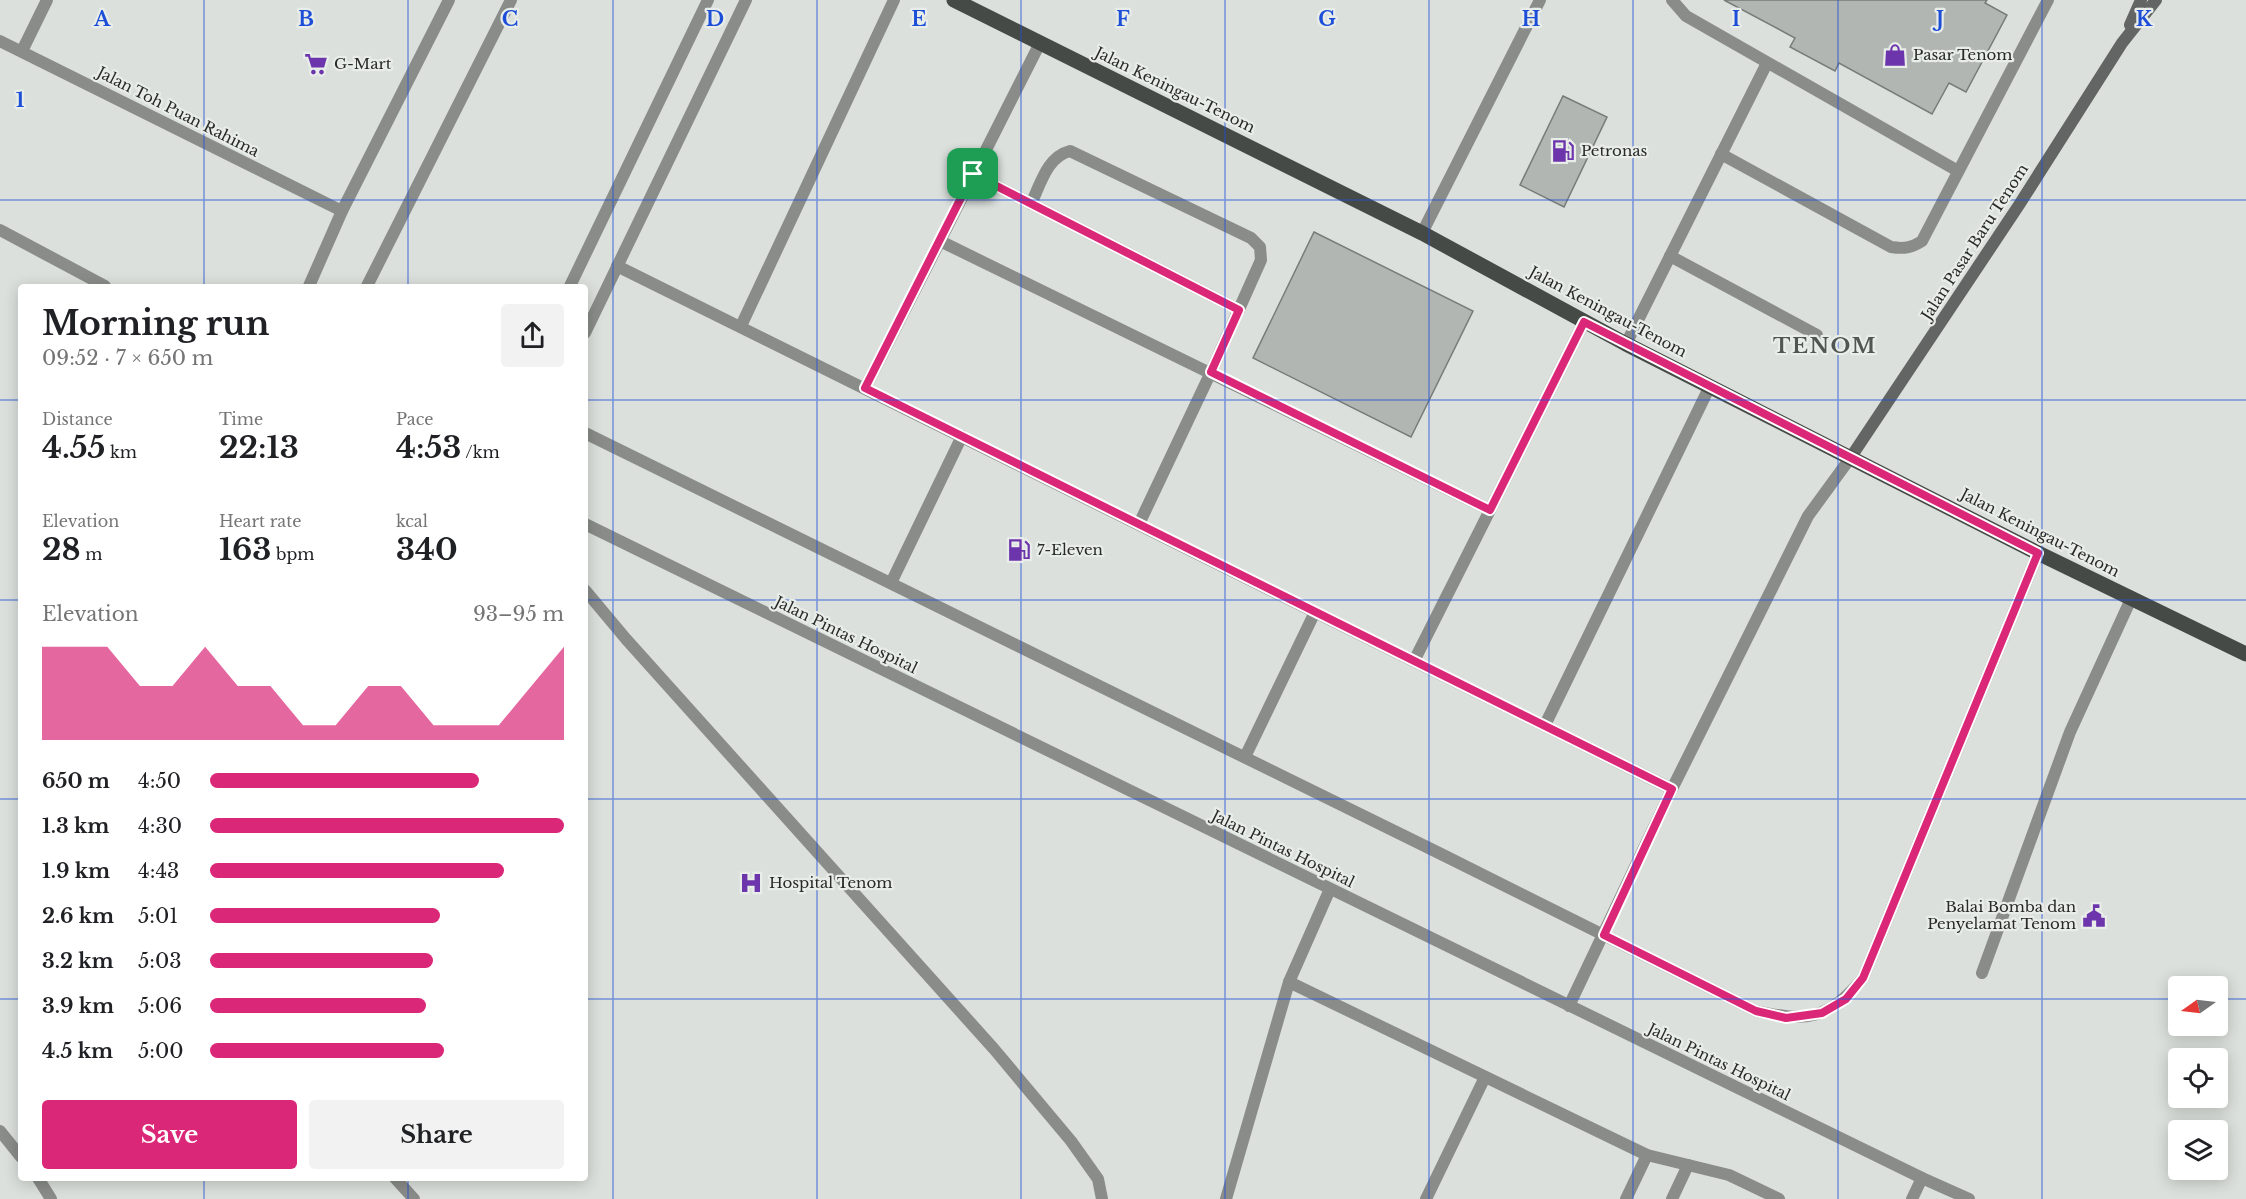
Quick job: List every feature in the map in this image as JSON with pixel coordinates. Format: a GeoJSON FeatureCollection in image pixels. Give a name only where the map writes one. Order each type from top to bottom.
{"type":"FeatureCollection","features":[{"type":"Feature","properties":{"kind":"main road","name":"Jalan Keningau-Tenom"},"geometry":{"type":"LineString","coordinates":[[954,0],[978,5],[1040,43],[1422,232],[1626,344],[2038,553],[2246,654]]}},
{"type":"Feature","properties":{"kind":"street"},"geometry":{"type":"LineString","coordinates":[[22,51],[47,0]]}},
{"type":"Feature","properties":{"kind":"street"},"geometry":{"type":"LineString","coordinates":[[310,284],[342,211],[449,0]]}},
{"type":"Feature","properties":{"kind":"street"},"geometry":{"type":"LineString","coordinates":[[368,284],[511,0]]}},
{"type":"Feature","properties":{"kind":"street"},"geometry":{"type":"LineString","coordinates":[[571,284],[708,0]]}},
{"type":"Feature","properties":{"kind":"street"},"geometry":{"type":"LineString","coordinates":[[588,327],[746,0]]}},
{"type":"Feature","properties":{"kind":"street"},"geometry":{"type":"LineString","coordinates":[[741,326],[894,0]]}},
{"type":"Feature","properties":{"kind":"street"},"geometry":{"type":"LineString","coordinates":[[1422,232],[1540,0]]}},
{"type":"Feature","properties":{"kind":"street"},"geometry":{"type":"LineString","coordinates":[[1672,0],[1686,16],[1958,171]]}},
{"type":"Feature","properties":{"kind":"street"},"geometry":{"type":"LineString","coordinates":[[1720,154],[1891,247],[1902,249],[1912,247],[1922,241],[2048,0]]}},
{"type":"Feature","properties":{"kind":"street","name":"Jalan Pasar Baru Tenom"},"geometry":{"type":"LineString","coordinates":[[2122,43],[2141,0]]}},
{"type":"Feature","properties":{"kind":"street","name":"Jalan Pasar Baru Tenom"},"geometry":{"type":"LineString","coordinates":[[1851,457],[2019,206],[2122,43],[2156,0]]}},
{"type":"Feature","properties":{"kind":"street","name":"Jalan Toh Puan Rahima"},"geometry":{"type":"LineString","coordinates":[[0,41],[342,211]]}},
{"type":"Feature","properties":{"kind":"street"},"geometry":{"type":"LineString","coordinates":[[865,388],[1040,43]]}},
{"type":"Feature","properties":{"kind":"street"},"geometry":{"type":"LineString","coordinates":[[1626,344],[1767,63]]}},
{"type":"Feature","properties":{"kind":"street"},"geometry":{"type":"LineString","coordinates":[[1031,204],[1052,160],[1070,151],[1251,238],[1260,247],[1261,260],[1139,524]]}},
{"type":"Feature","properties":{"kind":"street"},"geometry":{"type":"LineString","coordinates":[[973,174],[1239,310]]}},
{"type":"Feature","properties":{"kind":"street"},"geometry":{"type":"LineString","coordinates":[[0,230],[101,284]]}},
{"type":"Feature","properties":{"kind":"street"},"geometry":{"type":"LineString","coordinates":[[940,241],[1490,510]]}},
{"type":"Feature","properties":{"kind":"street"},"geometry":{"type":"LineString","coordinates":[[1670,256],[1817,335]]}},
{"type":"Feature","properties":{"kind":"street"},"geometry":{"type":"LineString","coordinates":[[617,266],[1672,789]]}},
{"type":"Feature","properties":{"kind":"street"},"geometry":{"type":"LineString","coordinates":[[1414,661],[1584,322]]}},
{"type":"Feature","properties":{"kind":"street"},"geometry":{"type":"LineString","coordinates":[[1545,725],[1710,386]]}},
{"type":"Feature","properties":{"kind":"street"},"geometry":{"type":"LineString","coordinates":[[588,434],[1756,1011],[1786,1018],[1822,1013],[1846,999],[1863,978],[2038,553]]}},
{"type":"Feature","properties":{"kind":"street"},"geometry":{"type":"LineString","coordinates":[[891,584],[962,436]]}},
{"type":"Feature","properties":{"kind":"street"},"geometry":{"type":"LineString","coordinates":[[1569,1006],[1672,789],[1808,516],[1851,457]]}},
{"type":"Feature","properties":{"kind":"street","name":"Jalan Pintas Hospital"},"geometry":{"type":"LineString","coordinates":[[588,525],[1569,1006],[1969,1199]]}},
{"type":"Feature","properties":{"kind":"street"},"geometry":{"type":"LineString","coordinates":[[588,594],[626,639],[994,1048],[1071,1141],[1098,1179],[1102,1199]]}},
{"type":"Feature","properties":{"kind":"street"},"geometry":{"type":"LineString","coordinates":[[1982,973],[2070,732],[2131,599]]}},
{"type":"Feature","properties":{"kind":"street"},"geometry":{"type":"LineString","coordinates":[[1245,757],[1315,612]]}},
{"type":"Feature","properties":{"kind":"street"},"geometry":{"type":"LineString","coordinates":[[1227,1199],[1288,982],[1330,889]]}},
{"type":"Feature","properties":{"kind":"street"},"geometry":{"type":"LineString","coordinates":[[1288,982],[1647,1155],[1729,1175],[1779,1199]]}},
{"type":"Feature","properties":{"kind":"street"},"geometry":{"type":"LineString","coordinates":[[1426,1199],[1485,1077]]}},
{"type":"Feature","properties":{"kind":"street"},"geometry":{"type":"LineString","coordinates":[[0,1131],[18,1153]]}},
{"type":"Feature","properties":{"kind":"street"},"geometry":{"type":"LineString","coordinates":[[1626,1199],[1647,1155]]}},
{"type":"Feature","properties":{"kind":"street"},"geometry":{"type":"LineString","coordinates":[[1672,1199],[1688,1165]]}},
{"type":"Feature","properties":{"kind":"street"},"geometry":{"type":"LineString","coordinates":[[1912,1199],[1922,1178]]}},
{"type":"Feature","properties":{"kind":"street"},"geometry":{"type":"LineString","coordinates":[[40,1181],[51,1199]]}},
{"type":"Feature","properties":{"kind":"street"},"geometry":{"type":"LineString","coordinates":[[398,1181],[414,1199]]}},
{"type":"Feature","properties":{"kind":"building","name":"Pasar Tenom"},"geometry":{"type":"Polygon","coordinates":[[[1724,0],[1987,0],[1985,3],[2007,15],[1966,92],[1949,83],[1932,114],[1839,63],[1835,71],[1790,47],[1795,38],[1724,0]]]}},
{"type":"Feature","properties":{"kind":"building","name":"Petronas"},"geometry":{"type":"Polygon","coordinates":[[[1563,96],[1607,117],[1564,207],[1520,185],[1563,96]]]}},
{"type":"Feature","properties":{"kind":"building"},"geometry":{"type":"Polygon","coordinates":[[[1314,232],[1473,311],[1411,437],[1253,358],[1314,232]]]}},
{"type":"Feature","properties":{"kind":"place","name":"Pasar Tenom"},"geometry":{"type":"Point","coordinates":[1895,55]}},
{"type":"Feature","properties":{"kind":"place","name":"G-Mart"},"geometry":{"type":"Point","coordinates":[316,64]}},
{"type":"Feature","properties":{"kind":"place","name":"Petronas"},"geometry":{"type":"Point","coordinates":[1563,151]}},
{"type":"Feature","properties":{"kind":"place","name":"7-Eleven"},"geometry":{"type":"Point","coordinates":[1019,550]}},
{"type":"Feature","properties":{"kind":"place","name":"Hospital Tenom"},"geometry":{"type":"Point","coordinates":[751,883]}},
{"type":"Feature","properties":{"kind":"place","name":"Balai Bomba dan Penyelamat Tenom"},"geometry":{"type":"Point","coordinates":[2094,916]}},
{"type":"Feature","properties":{"kind":"district","name":"TENOM"},"geometry":{"type":"Point","coordinates":[1825,346]}},
{"type":"Feature","properties":{"kind":"route"},"geometry":{"type":"LineString","coordinates":[[973,174],[1239,310],[1211,372],[1490,510],[1584,322],[2038,553],[1863,978],[1846,999],[1822,1013],[1786,1018],[1756,1011],[1604,935],[1672,789],[865,388],[973,174]]}}]}
